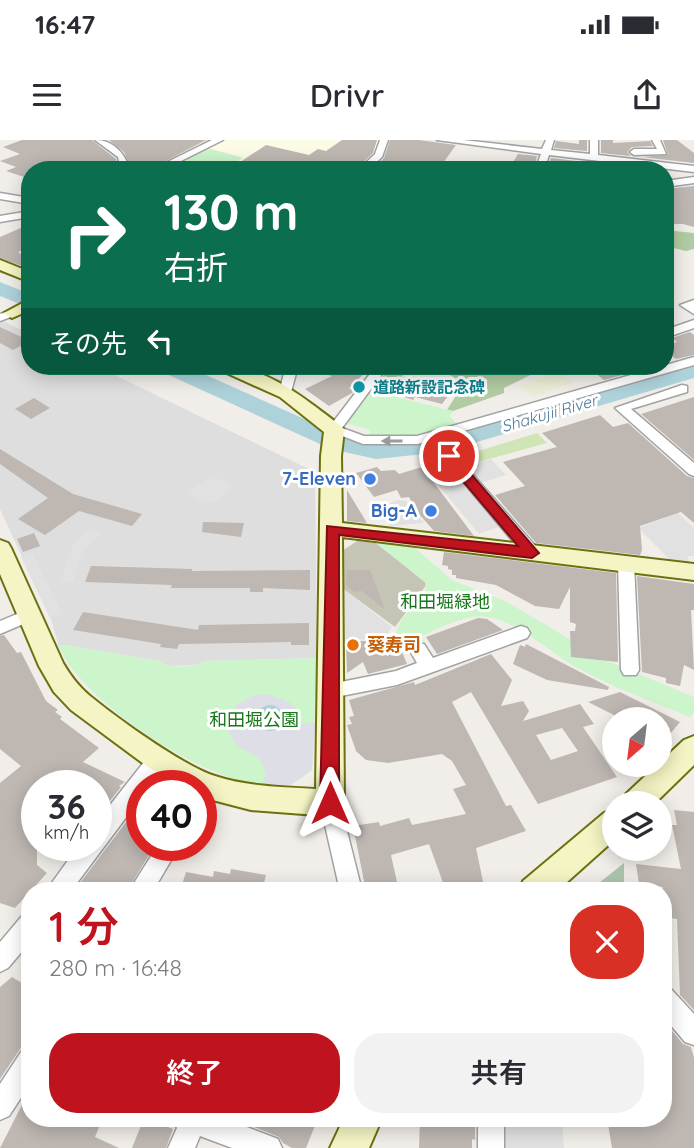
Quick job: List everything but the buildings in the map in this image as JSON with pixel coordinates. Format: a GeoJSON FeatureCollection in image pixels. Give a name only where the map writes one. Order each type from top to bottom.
{"type":"FeatureCollection","features":[{"type":"Feature","properties":{"kind":"street"},"geometry":{"type":"LineString","coordinates":[[99,140],[122,156],[123,161]]}},
{"type":"Feature","properties":{"kind":"street"},"geometry":{"type":"LineString","coordinates":[[174,161],[219,140]]}},
{"type":"Feature","properties":{"kind":"street"},"geometry":{"type":"LineString","coordinates":[[372,161],[379,155],[384,140]]}},
{"type":"Feature","properties":{"kind":"street"},"geometry":{"type":"LineString","coordinates":[[441,140],[623,161]]}},
{"type":"Feature","properties":{"kind":"street"},"geometry":{"type":"LineString","coordinates":[[542,161],[550,140]]}},
{"type":"Feature","properties":{"kind":"street"},"geometry":{"type":"LineString","coordinates":[[594,140],[594,158]]}},
{"type":"Feature","properties":{"kind":"street"},"geometry":{"type":"LineString","coordinates":[[633,161],[634,152],[663,152],[656,140]]}},
{"type":"Feature","properties":{"kind":"street"},"geometry":{"type":"LineString","coordinates":[[674,168],[694,169]]}},
{"type":"Feature","properties":{"kind":"street"},"geometry":{"type":"LineString","coordinates":[[674,183],[694,180]]}},
{"type":"Feature","properties":{"kind":"street"},"geometry":{"type":"LineString","coordinates":[[0,196],[21,200]]}},
{"type":"Feature","properties":{"kind":"street"},"geometry":{"type":"LineString","coordinates":[[0,219],[21,216]]}},
{"type":"Feature","properties":{"kind":"street"},"geometry":{"type":"LineString","coordinates":[[0,264],[21,274]]}},
{"type":"Feature","properties":{"kind":"street"},"geometry":{"type":"LineString","coordinates":[[675,298],[691,307]]}},
{"type":"Feature","properties":{"kind":"street"},"geometry":{"type":"LineString","coordinates":[[674,331],[694,324]]}},
{"type":"Feature","properties":{"kind":"street"},"geometry":{"type":"LineString","coordinates":[[674,363],[694,361]]}},
{"type":"Feature","properties":{"kind":"street"},"geometry":{"type":"LineString","coordinates":[[246,375],[285,392],[334,431],[363,440],[418,440],[631,375]]}},
{"type":"Feature","properties":{"kind":"street"},"geometry":{"type":"LineString","coordinates":[[285,392],[290,375]]}},
{"type":"Feature","properties":{"kind":"street"},"geometry":{"type":"LineString","coordinates":[[349,882],[330,803],[331,456],[334,431],[376,375]]}},
{"type":"Feature","properties":{"kind":"street"},"geometry":{"type":"LineString","coordinates":[[682,389],[622,408],[694,471]]}},
{"type":"Feature","properties":{"kind":"street"},"geometry":{"type":"LineString","coordinates":[[449,456],[532,553]]}},
{"type":"Feature","properties":{"kind":"street"},"geometry":{"type":"LineString","coordinates":[[332,529],[694,572]]}},
{"type":"Feature","properties":{"kind":"street"},"geometry":{"type":"LineString","coordinates":[[0,548],[63,685],[80,703],[174,770]]}},
{"type":"Feature","properties":{"kind":"street"},"geometry":{"type":"LineString","coordinates":[[626,564],[630,670]]}},
{"type":"Feature","properties":{"kind":"street"},"geometry":{"type":"LineString","coordinates":[[0,628],[29,615]]}},
{"type":"Feature","properties":{"kind":"street"},"geometry":{"type":"LineString","coordinates":[[331,691],[397,678],[521,633]]}},
{"type":"Feature","properties":{"kind":"street"},"geometry":{"type":"LineString","coordinates":[[418,649],[429,667]]}},
{"type":"Feature","properties":{"kind":"street"},"geometry":{"type":"LineString","coordinates":[[112,819],[158,759]]}},
{"type":"Feature","properties":{"kind":"street"},"geometry":{"type":"LineString","coordinates":[[651,791],[690,759]]}},
{"type":"Feature","properties":{"kind":"street"},"geometry":{"type":"LineString","coordinates":[[217,793],[330,803]]}},
{"type":"Feature","properties":{"kind":"street"},"geometry":{"type":"LineString","coordinates":[[544,882],[602,832]]}},
{"type":"Feature","properties":{"kind":"street"},"geometry":{"type":"LineString","coordinates":[[64,882],[80,861]]}},
{"type":"Feature","properties":{"kind":"street"},"geometry":{"type":"LineString","coordinates":[[147,882],[160,861]]}},
{"type":"Feature","properties":{"kind":"street"},"geometry":{"type":"LineString","coordinates":[[0,960],[21,935]]}},
{"type":"Feature","properties":{"kind":"street"},"geometry":{"type":"LineString","coordinates":[[672,1007],[694,1033]]}},
{"type":"Feature","properties":{"kind":"street"},"geometry":{"type":"LineString","coordinates":[[2,1101],[21,1074]]}},
{"type":"Feature","properties":{"kind":"street"},"geometry":{"type":"LineString","coordinates":[[181,1148],[187,1127]]}},
{"type":"Feature","properties":{"kind":"street"},"geometry":{"type":"LineString","coordinates":[[209,1127],[269,1148]]}},
{"type":"Feature","properties":{"kind":"street"},"geometry":{"type":"LineString","coordinates":[[349,1148],[360,1127]]}},
{"type":"Feature","properties":{"kind":"street"},"geometry":{"type":"LineString","coordinates":[[491,1127],[491,1148]]}},
{"type":"Feature","properties":{"kind":"shaded area"},"geometry":{"type":"Polygon","coordinates":[[[225,140],[380,140],[376,155],[369,160],[333,151],[320,161],[236,161],[242,157],[207,148],[225,140]]]}},
{"type":"Feature","properties":{"kind":"shaded area"},"geometry":{"type":"Polygon","coordinates":[[[3,321],[21,330],[21,375],[115,375],[315,472],[317,658],[205,661],[197,665],[166,666],[159,661],[65,645],[59,647],[51,619],[0,509],[0,323],[3,321]]]}},
{"type":"Feature","properties":{"kind":"shaded area"},"geometry":{"type":"Polygon","coordinates":[[[550,375],[562,375],[572,383],[533,397],[519,387],[550,375]]]}},
{"type":"Feature","properties":{"kind":"shaded area"},"geometry":{"type":"Polygon","coordinates":[[[491,459],[506,475],[478,484],[463,466],[491,459]]]}},
{"type":"Feature","properties":{"kind":"shaded area"},"geometry":{"type":"Polygon","coordinates":[[[458,474],[502,526],[479,534],[435,481],[458,474]]]}},
{"type":"Feature","properties":{"kind":"shaded area"},"geometry":{"type":"Polygon","coordinates":[[[212,475],[234,487],[214,502],[201,501],[187,493],[212,475]]]}},
{"type":"Feature","properties":{"kind":"shaded area"},"geometry":{"type":"Polygon","coordinates":[[[398,500],[406,501],[424,523],[391,526],[379,508],[398,500]]]}},
{"type":"Feature","properties":{"kind":"shaded area"},"geometry":{"type":"Polygon","coordinates":[[[678,513],[694,528],[694,556],[688,556],[689,565],[673,563],[638,528],[678,513]]]}},
{"type":"Feature","properties":{"kind":"shaded area"},"geometry":{"type":"Polygon","coordinates":[[[89,530],[100,534],[82,553],[73,581],[60,582],[72,546],[89,530]]]}},
{"type":"Feature","properties":{"kind":"shaded area"},"geometry":{"type":"Polygon","coordinates":[[[360,539],[374,540],[427,584],[395,627],[342,588],[342,551],[360,539]]]}},
{"type":"Feature","properties":{"kind":"shaded area"},"geometry":{"type":"Polygon","coordinates":[[[32,553],[62,614],[50,618],[21,557],[32,553]]]}},
{"type":"Feature","properties":{"kind":"shaded area"},"geometry":{"type":"Polygon","coordinates":[[[342,588],[392,627],[383,640],[341,639],[342,588]]]}},
{"type":"Feature","properties":{"kind":"shaded area"},"geometry":{"type":"Polygon","coordinates":[[[266,694],[288,701],[295,708],[299,723],[315,723],[312,770],[290,785],[262,785],[266,775],[261,760],[236,745],[228,732],[228,718],[237,705],[254,695],[266,694]]]}},
{"type":"Feature","properties":{"kind":"shaded area"},"geometry":{"type":"Polygon","coordinates":[[[624,863],[624,882],[600,882],[624,863]]]}},
{"type":"Feature","properties":{"kind":"shaded area"},"geometry":{"type":"Polygon","coordinates":[[[500,1127],[563,1127],[564,1148],[500,1148],[500,1127]]]}},
{"type":"Feature","properties":{"kind":"green space"},"geometry":{"type":"Polygon","coordinates":[[[207,148],[243,158],[238,161],[180,161],[207,148]]]}},
{"type":"Feature","properties":{"kind":"green space"},"geometry":{"type":"Polygon","coordinates":[[[674,231],[694,233],[694,249],[686,251],[674,248],[674,231]]]}},
{"type":"Feature","properties":{"kind":"green space"},"geometry":{"type":"Polygon","coordinates":[[[384,375],[404,375],[390,395],[372,391],[384,375]]]}},
{"type":"Feature","properties":{"kind":"green space"},"geometry":{"type":"Polygon","coordinates":[[[450,375],[531,375],[504,388],[504,393],[453,411],[447,410],[457,394],[460,382],[450,375]]]}},
{"type":"Feature","properties":{"kind":"green space"},"geometry":{"type":"Polygon","coordinates":[[[372,391],[453,411],[450,416],[457,425],[405,437],[370,436],[370,430],[346,423],[372,391]]]}},
{"type":"Feature","properties":{"kind":"green space"},"geometry":{"type":"Polygon","coordinates":[[[537,433],[547,443],[463,466],[456,458],[537,433]]]}},
{"type":"Feature","properties":{"kind":"green space","name":"和田堀緑地"},"geometry":{"type":"Polygon","coordinates":[[[373,541],[413,546],[452,580],[507,602],[603,659],[694,697],[694,713],[690,717],[672,710],[672,707],[665,707],[600,680],[511,625],[488,617],[463,619],[437,629],[422,636],[427,646],[410,652],[396,634],[404,616],[426,589],[425,582],[373,541]]]}},
{"type":"Feature","properties":{"kind":"green space","name":"和田堀公園"},"geometry":{"type":"Polygon","coordinates":[[[64,645],[182,667],[205,661],[317,658],[312,770],[289,785],[262,785],[230,777],[195,763],[159,743],[96,695],[73,670],[59,647],[64,645]]]}},
{"type":"Feature","properties":{"kind":"water"},"geometry":{"type":"Polygon","coordinates":[[[270,705],[279,709],[283,718],[279,727],[270,731],[261,727],[257,718],[261,709],[270,705]]]}},
{"type":"Feature","properties":{"kind":"waterway","name":"Shakujii River"},"geometry":{"type":"LineString","coordinates":[[0,288],[21,298]]}},
{"type":"Feature","properties":{"kind":"waterway","name":"Shakujii River"},"geometry":{"type":"LineString","coordinates":[[188,375],[340,444],[376,451],[434,447],[694,371]]}},
{"type":"Feature","properties":{"kind":"place","name":"道路新設記念碑"},"geometry":{"type":"Point","coordinates":[359,387]}},
{"type":"Feature","properties":{"kind":"place","name":"7-Eleven"},"geometry":{"type":"Point","coordinates":[370,479]}},
{"type":"Feature","properties":{"kind":"place","name":"Big-A"},"geometry":{"type":"Point","coordinates":[431,511]}},
{"type":"Feature","properties":{"kind":"place","name":"葵寿司"},"geometry":{"type":"Point","coordinates":[353,645]}},
{"type":"Feature","properties":{"kind":"route"},"geometry":{"type":"LineString","coordinates":[[330,803],[332,529],[532,553],[449,456]]}}]}
